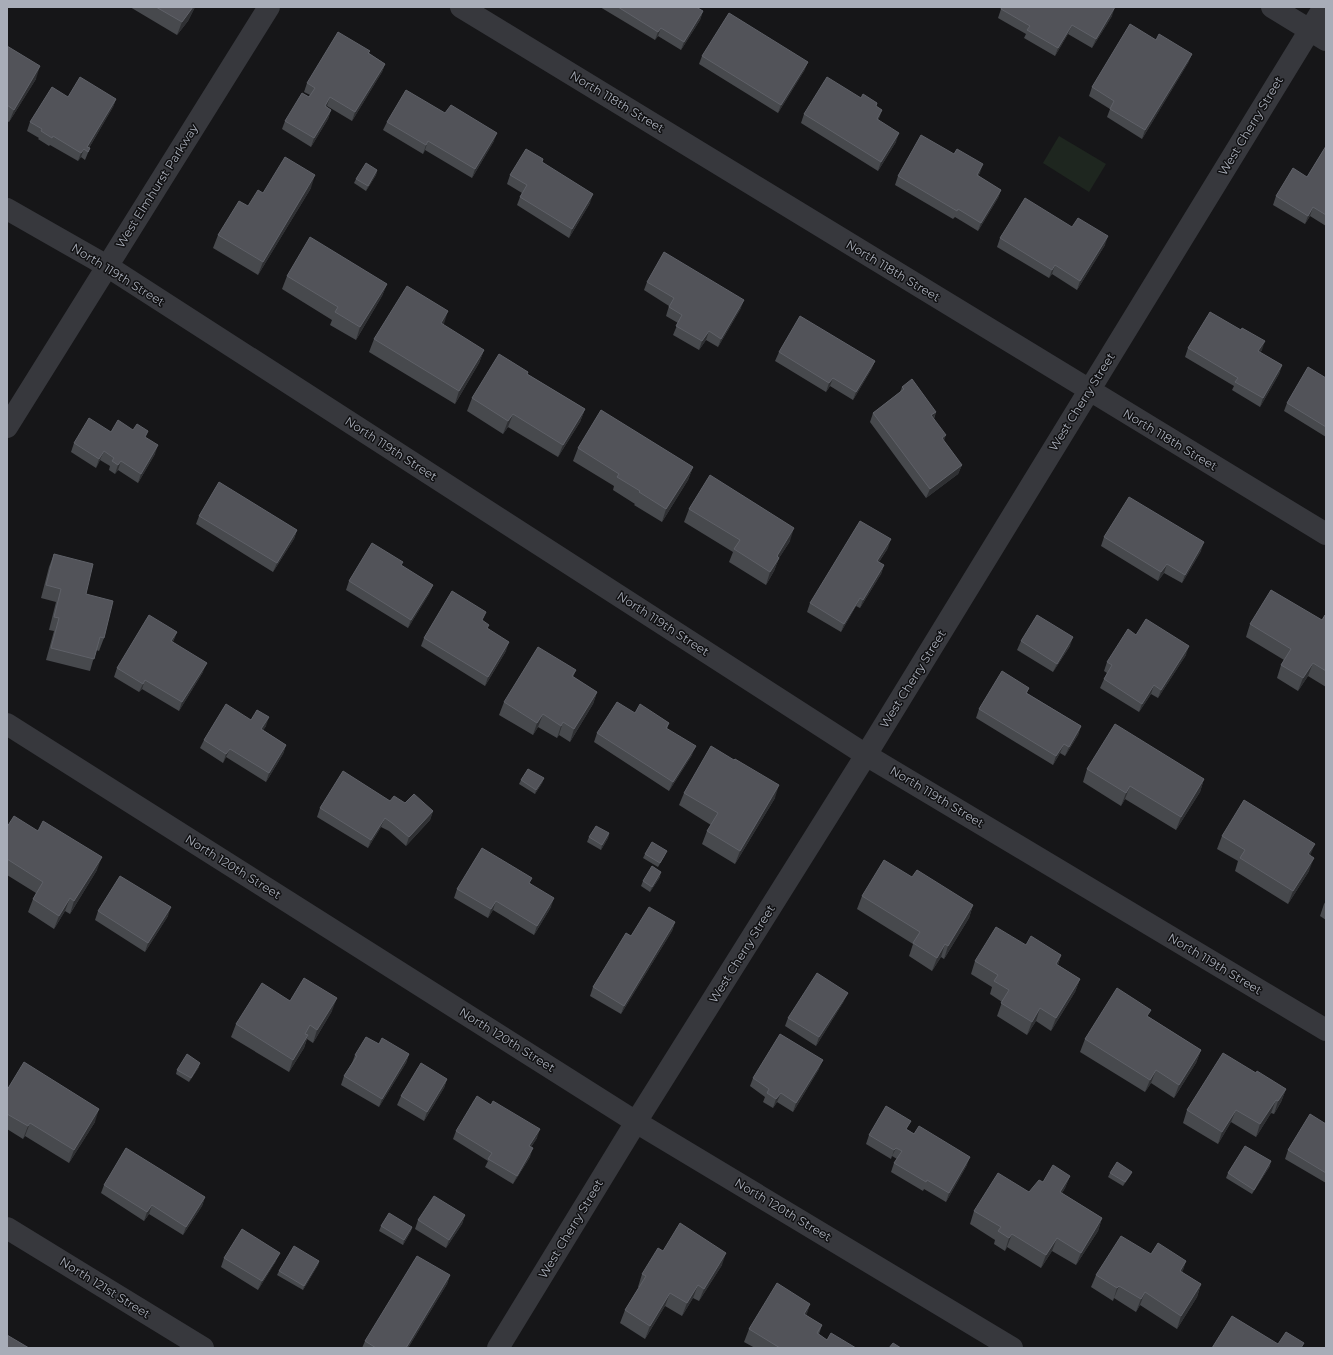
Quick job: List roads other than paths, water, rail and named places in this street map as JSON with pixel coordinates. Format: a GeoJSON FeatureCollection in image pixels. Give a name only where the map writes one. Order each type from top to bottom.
{"type":"FeatureCollection","features":[{"type":"Feature","properties":{"kind":"street","name":"West Elmhurst Parkway"},"geometry":{"type":"LineString","coordinates":[[7,427],[269,7]]}},
{"type":"Feature","properties":{"kind":"street","name":"North 118th Street"},"geometry":{"type":"LineString","coordinates":[[461,7],[1326,534]]}},
{"type":"Feature","properties":{"kind":"street"},"geometry":{"type":"LineString","coordinates":[[1272,7],[1318,35]]}},
{"type":"Feature","properties":{"kind":"street","name":"West Cherry Street"},"geometry":{"type":"LineString","coordinates":[[498,1348],[636,1122],[866,755],[1089,391],[1318,35],[1324,7]]}},
{"type":"Feature","properties":{"kind":"street","name":"North 119th Street"},"geometry":{"type":"LineString","coordinates":[[7,209],[107,266],[866,755],[1326,1030]]}},
{"type":"Feature","properties":{"kind":"street","name":"North 120th Street"},"geometry":{"type":"LineString","coordinates":[[7,724],[636,1122],[1012,1348]]}},
{"type":"Feature","properties":{"kind":"street","name":"North 121st Street"},"geometry":{"type":"LineString","coordinates":[[7,1228],[203,1348]]}}]}
